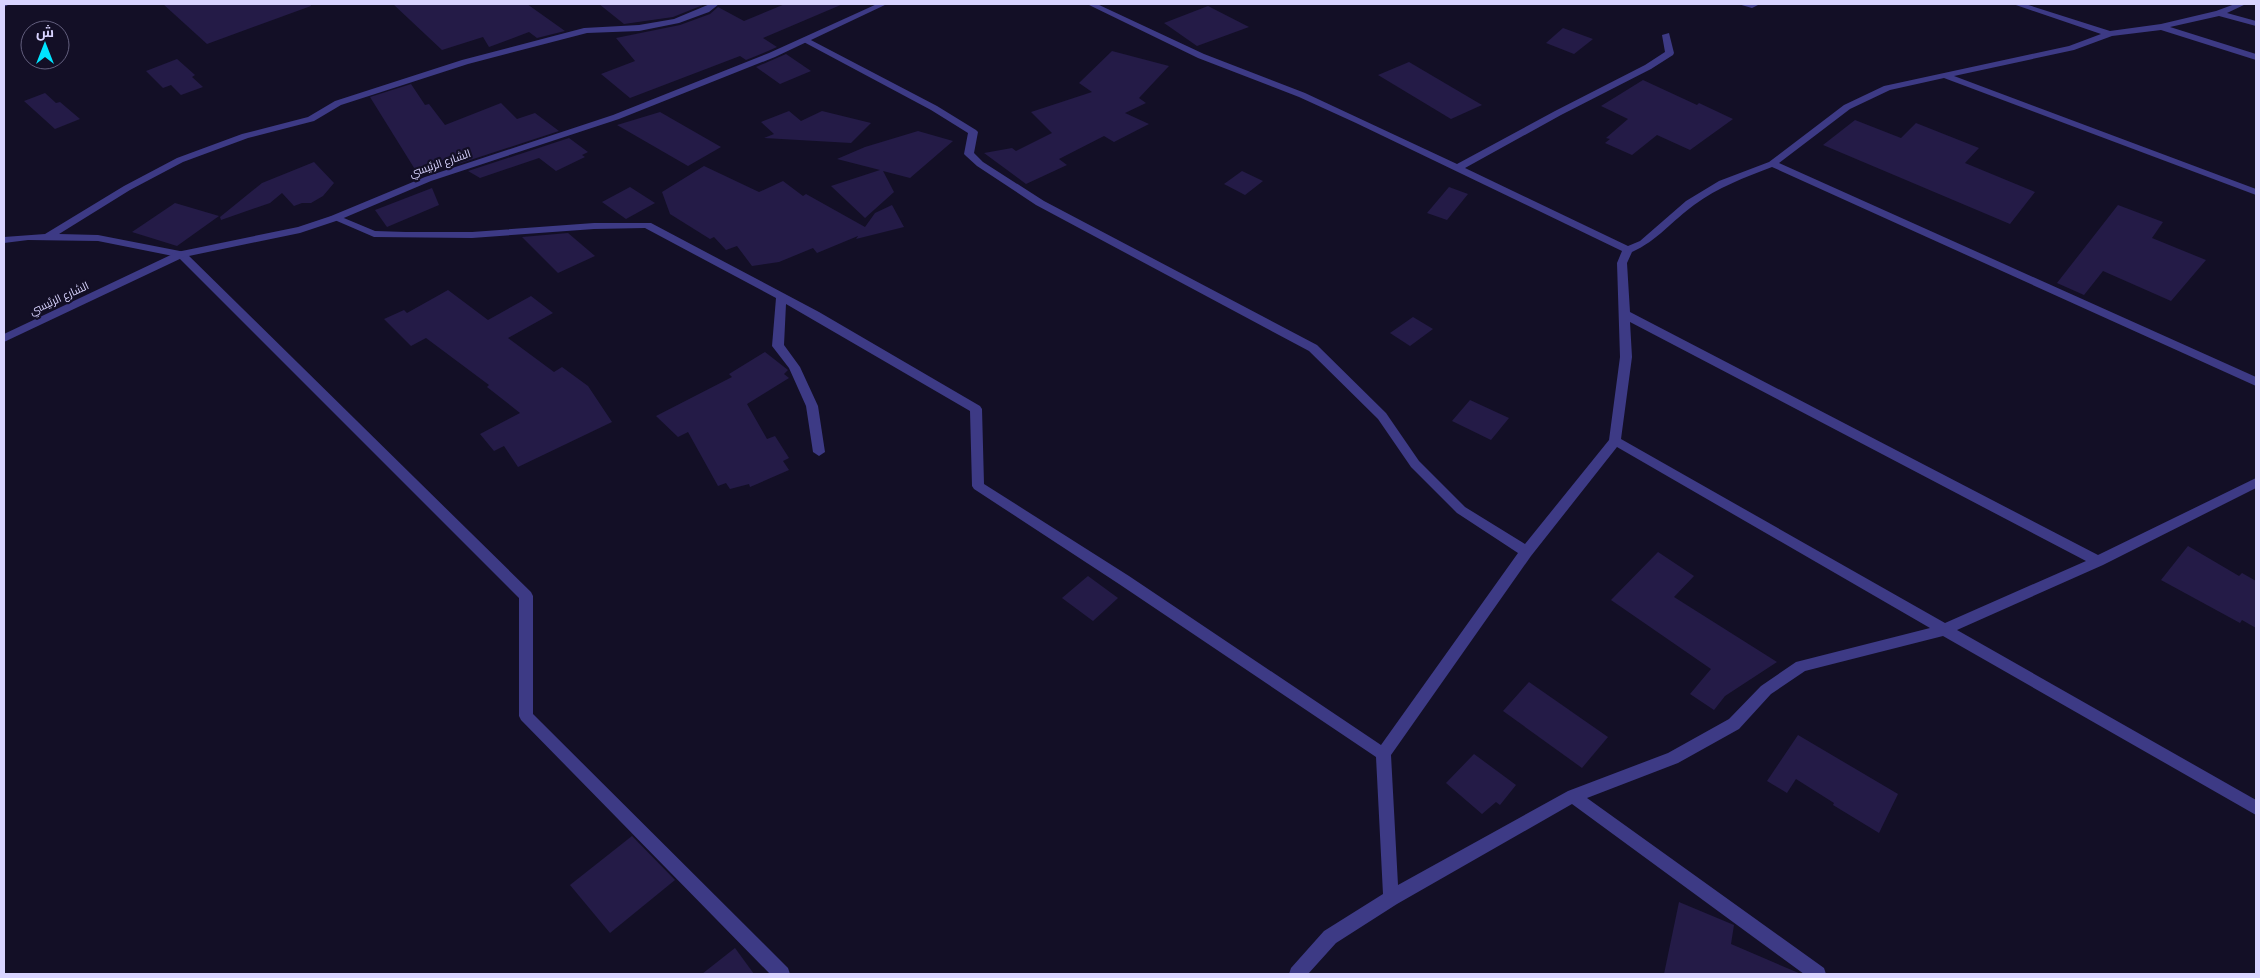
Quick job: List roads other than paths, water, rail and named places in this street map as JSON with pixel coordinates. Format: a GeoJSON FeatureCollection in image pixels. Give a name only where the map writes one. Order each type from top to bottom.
{"type":"FeatureCollection","features":[{"type":"Feature","properties":{"kind":"street"},"geometry":{"type":"LineString","coordinates":[[46,237],[127,188],[180,160],[245,136],[311,119],[338,103],[481,57],[592,29],[639,28],[676,21],[706,10],[715,4]]}},
{"type":"Feature","properties":{"kind":"street","name":"الشارع الرئيسي"},"geometry":{"type":"LineString","coordinates":[[4,338],[181,254],[300,230],[335,218],[428,179],[616,116],[804,40],[883,4]]}},
{"type":"Feature","properties":{"kind":"street"},"geometry":{"type":"LineString","coordinates":[[1091,4],[1201,56],[1302,95],[1628,250]]}},
{"type":"Feature","properties":{"kind":"street"},"geometry":{"type":"LineString","coordinates":[[1742,4],[1752,6],[1756,4]]}},
{"type":"Feature","properties":{"kind":"street"},"geometry":{"type":"LineString","coordinates":[[2017,4],[2109,34]]}},
{"type":"Feature","properties":{"kind":"street"},"geometry":{"type":"LineString","coordinates":[[1391,898],[1383,754],[1526,552],[1615,441],[1626,357],[1622,262],[1628,250],[1644,243],[1690,203],[1722,184],[1772,164],[1847,107],[1887,88],[2071,48],[2109,34],[2161,27],[2219,13],[2242,4]]}},
{"type":"Feature","properties":{"kind":"street"},"geometry":{"type":"LineString","coordinates":[[2219,13],[2256,24]]}},
{"type":"Feature","properties":{"kind":"street"},"geometry":{"type":"LineString","coordinates":[[2161,27],[2256,57]]}},
{"type":"Feature","properties":{"kind":"street"},"geometry":{"type":"LineString","coordinates":[[1458,168],[1558,113],[1648,68],[1670,52],[1666,35]]}},
{"type":"Feature","properties":{"kind":"street"},"geometry":{"type":"LineString","coordinates":[[804,40],[934,108],[973,132],[970,154],[980,164],[1040,203],[1313,348],[1382,416],[1415,464],[1461,510],[1526,552]]}},
{"type":"Feature","properties":{"kind":"street"},"geometry":{"type":"LineString","coordinates":[[1943,75],[2256,192]]}},
{"type":"Feature","properties":{"kind":"street"},"geometry":{"type":"LineString","coordinates":[[1772,164],[2256,382]]}},
{"type":"Feature","properties":{"kind":"street"},"geometry":{"type":"LineString","coordinates":[[335,218],[374,234],[406,235],[472,235],[594,226],[647,225],[782,297],[976,409],[978,486],[1124,580],[1383,754]]}},
{"type":"Feature","properties":{"kind":"street"},"geometry":{"type":"LineString","coordinates":[[4,240],[46,237],[98,238],[181,254],[526,596],[526,716],[782,974]]}},
{"type":"Feature","properties":{"kind":"street"},"geometry":{"type":"LineString","coordinates":[[782,297],[778,346],[794,368],[812,406],[819,452]]}},
{"type":"Feature","properties":{"kind":"street"},"geometry":{"type":"LineString","coordinates":[[1624,314],[2098,561]]}},
{"type":"Feature","properties":{"kind":"street"},"geometry":{"type":"LineString","coordinates":[[1615,441],[2256,808]]}},
{"type":"Feature","properties":{"kind":"street"},"geometry":{"type":"LineString","coordinates":[[1297,974],[1330,937],[1391,898],[1573,796],[1673,758],[1734,724],[1766,690],[1801,666],[1944,630],[2098,561],[2256,483]]}},
{"type":"Feature","properties":{"kind":"street"},"geometry":{"type":"LineString","coordinates":[[1573,796],[1818,974]]}}]}
